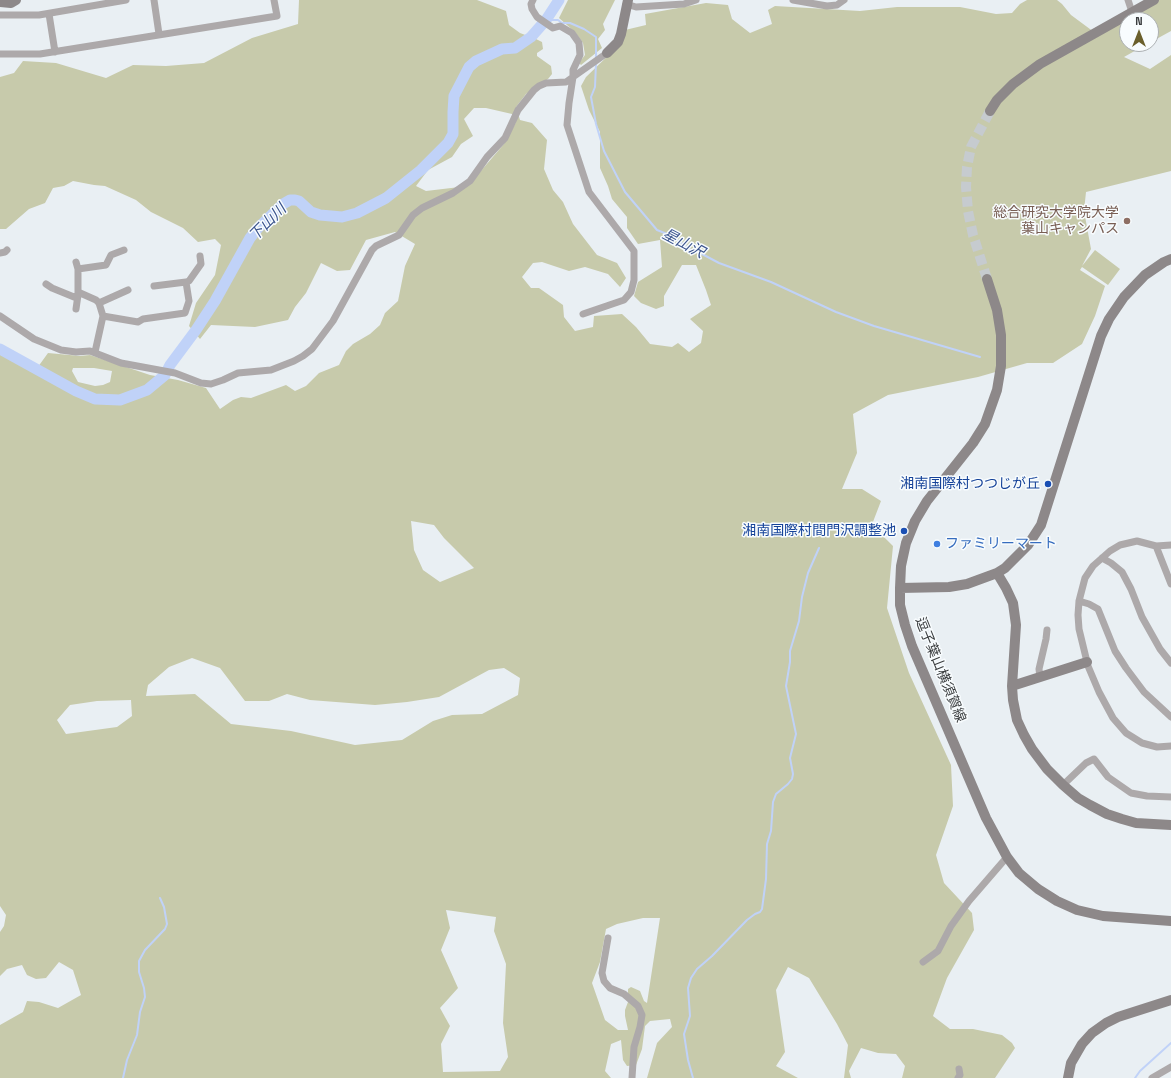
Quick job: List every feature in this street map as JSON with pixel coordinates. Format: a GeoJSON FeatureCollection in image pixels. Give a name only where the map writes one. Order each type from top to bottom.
{"type":"FeatureCollection","features":[{"type":"Feature","properties":{"kind":"main road"},"geometry":{"type":"LineString","coordinates":[[0,2],[11,2],[16,0]]}},
{"type":"Feature","properties":{"kind":"main road"},"geometry":{"type":"LineString","coordinates":[[1132,12],[1154,0]]}},
{"type":"Feature","properties":{"kind":"main road"},"geometry":{"type":"LineString","coordinates":[[607,53],[618,42],[627,2]]}},
{"type":"Feature","properties":{"kind":"main road"},"geometry":{"type":"LineString","coordinates":[[990,111],[997,100],[1013,84],[1040,64],[1119,19]]}},
{"type":"Feature","properties":{"kind":"main road"},"geometry":{"type":"LineString","coordinates":[[900,588],[948,587],[967,584],[997,573],[1014,560],[1028,545],[1041,525],[1101,336],[1109,319],[1124,297],[1145,275],[1171,259]]}},
{"type":"Feature","properties":{"kind":"main road","name":"逗子葉山横須賀線"},"geometry":{"type":"LineString","coordinates":[[987,279],[998,310],[1001,335],[1001,366],[997,390],[984,424],[973,443],[927,500],[915,521],[906,543],[901,566],[900,605],[912,646],[986,818],[1007,858],[1019,873],[1038,889],[1057,901],[1077,910],[1103,916],[1171,921]]}},
{"type":"Feature","properties":{"kind":"main road"},"geometry":{"type":"LineString","coordinates":[[997,573],[1013,604],[1016,625],[1012,686],[1017,720],[1024,735],[1047,769],[1078,798],[1114,817],[1136,823],[1171,825]]}},
{"type":"Feature","properties":{"kind":"main road"},"geometry":{"type":"LineString","coordinates":[[1012,686],[1087,662]]}},
{"type":"Feature","properties":{"kind":"main road"},"geometry":{"type":"LineString","coordinates":[[1068,1078],[1071,1063],[1082,1044],[1092,1033],[1106,1023],[1171,1000]]}},
{"type":"Feature","properties":{"kind":"street"},"geometry":{"type":"LineString","coordinates":[[0,14],[49,14],[126,0]]}},
{"type":"Feature","properties":{"kind":"street"},"geometry":{"type":"LineString","coordinates":[[154,0],[160,34]]}},
{"type":"Feature","properties":{"kind":"street"},"geometry":{"type":"LineString","coordinates":[[0,54],[40,54],[55,52],[277,16],[274,0]]}},
{"type":"Feature","properties":{"kind":"street"},"geometry":{"type":"LineString","coordinates":[[533,0],[531,4],[532,9],[537,17],[553,28],[560,26],[572,33],[579,43],[580,56],[573,70],[575,76],[568,103],[567,125],[586,186],[632,247],[635,257],[634,280],[631,292],[624,300],[583,314]]}},
{"type":"Feature","properties":{"kind":"street"},"geometry":{"type":"LineString","coordinates":[[627,2],[636,7],[684,4],[696,0]]}},
{"type":"Feature","properties":{"kind":"street"},"geometry":{"type":"LineString","coordinates":[[792,0],[827,6],[837,5],[844,0]]}},
{"type":"Feature","properties":{"kind":"street"},"geometry":{"type":"LineString","coordinates":[[1128,0],[1132,12]]}},
{"type":"Feature","properties":{"kind":"street"},"geometry":{"type":"LineString","coordinates":[[49,14],[55,52]]}},
{"type":"Feature","properties":{"kind":"street"},"geometry":{"type":"LineString","coordinates":[[0,316],[34,339],[61,350],[95,352],[121,363],[175,372],[201,383],[211,384],[223,380],[238,372],[271,370],[294,361],[312,349],[333,321],[372,250],[376,246],[399,236],[413,216],[422,208],[453,193],[470,181],[505,138],[518,110],[534,90],[546,83],[566,82],[607,53]]}},
{"type":"Feature","properties":{"kind":"street"},"geometry":{"type":"LineString","coordinates":[[76,309],[79,294],[77,289],[77,266],[106,265],[111,255],[124,250]]}},
{"type":"Feature","properties":{"kind":"street"},"geometry":{"type":"LineString","coordinates":[[154,286],[189,281],[201,264],[200,256]]}},
{"type":"Feature","properties":{"kind":"street"},"geometry":{"type":"LineString","coordinates":[[103,316],[138,322],[185,313],[189,302],[186,282]]}},
{"type":"Feature","properties":{"kind":"street"},"geometry":{"type":"LineString","coordinates":[[46,284],[74,297],[79,294],[91,297],[99,303],[103,316],[95,352]]}},
{"type":"Feature","properties":{"kind":"street"},"geometry":{"type":"LineString","coordinates":[[99,303],[128,290]]}},
{"type":"Feature","properties":{"kind":"street"},"geometry":{"type":"LineString","coordinates":[[1171,545],[1156,546],[1137,541],[1120,545],[1110,551],[1093,566],[1085,578],[1079,601],[1078,615],[1079,629],[1087,662],[1098,692],[1113,718],[1126,733],[1148,746],[1171,746]]}},
{"type":"Feature","properties":{"kind":"street"},"geometry":{"type":"LineString","coordinates":[[1156,546],[1171,584]]}},
{"type":"Feature","properties":{"kind":"street"},"geometry":{"type":"LineString","coordinates":[[1102,558],[1122,572],[1131,589],[1142,617],[1160,649],[1171,663]]}},
{"type":"Feature","properties":{"kind":"street"},"geometry":{"type":"LineString","coordinates":[[1079,601],[1098,609],[1115,651],[1126,668],[1144,692],[1171,717]]}},
{"type":"Feature","properties":{"kind":"street"},"geometry":{"type":"LineString","coordinates":[[1040,677],[1039,669],[1047,630]]}},
{"type":"Feature","properties":{"kind":"street"},"geometry":{"type":"LineString","coordinates":[[1063,785],[1086,764],[1094,759],[1108,777],[1131,793],[1147,796],[1171,797]]}},
{"type":"Feature","properties":{"kind":"street"},"geometry":{"type":"LineString","coordinates":[[923,962],[938,951],[951,926],[969,901],[1007,858]]}},
{"type":"Feature","properties":{"kind":"street"},"geometry":{"type":"LineString","coordinates":[[608,938],[602,973],[604,981],[610,988],[624,994],[638,1006],[642,1015],[634,1047],[632,1078]]}},
{"type":"Feature","properties":{"kind":"street"},"geometry":{"type":"LineString","coordinates":[[1152,1078],[1171,1067]]}},
{"type":"Feature","properties":{"kind":"street"},"geometry":{"type":"LineString","coordinates":[[958,1078],[960,1075],[959,1069]]}},
{"type":"Feature","properties":{"kind":"green space"},"geometry":{"type":"Polygon","coordinates":[[[299,0],[477,0],[506,11],[509,25],[520,33],[542,42],[543,49],[537,53],[537,56],[551,66],[552,74],[548,79],[526,94],[516,107],[520,120],[532,123],[547,140],[544,169],[553,190],[563,202],[573,224],[597,255],[617,263],[626,278],[620,287],[608,274],[585,267],[569,271],[542,262],[533,263],[522,277],[531,288],[539,288],[563,305],[564,317],[575,331],[593,327],[594,316],[622,314],[636,327],[650,344],[672,347],[678,343],[689,352],[701,343],[703,331],[690,319],[711,305],[696,265],[682,265],[664,296],[664,306],[656,309],[641,303],[634,296],[638,282],[662,267],[660,240],[638,244],[627,228],[627,217],[612,199],[600,168],[600,132],[589,110],[581,86],[586,77],[616,48],[625,30],[646,25],[645,14],[706,3],[728,5],[732,19],[750,33],[772,24],[768,10],[775,6],[860,11],[897,7],[960,7],[996,14],[1012,13],[1020,4],[1027,0],[1057,0],[1071,15],[1098,35],[1119,23],[1119,52],[1133,52],[1124,57],[1150,69],[1171,55],[1171,171],[1086,192],[1084,211],[1091,249],[1082,266],[1095,250],[1120,269],[1108,285],[1082,267],[1080,270],[1105,286],[1095,316],[1082,344],[1053,363],[1027,363],[978,377],[888,395],[853,414],[857,453],[842,489],[862,489],[881,501],[871,527],[881,534],[893,546],[887,608],[909,673],[951,765],[953,806],[936,855],[944,883],[972,913],[974,930],[947,978],[933,1016],[950,1029],[973,1029],[1002,1035],[1012,1043],[1015,1048],[995,1078],[902,1078],[905,1066],[896,1054],[878,1053],[861,1048],[849,1071],[851,1078],[844,1078],[848,1045],[809,978],[788,967],[776,990],[785,1052],[776,1066],[798,1078],[647,1078],[657,1043],[672,1027],[670,1019],[650,1021],[645,1026],[642,1049],[636,1065],[627,1066],[623,1060],[621,1040],[611,1044],[605,1071],[611,1078],[0,1078],[0,1025],[23,1012],[27,1001],[39,1002],[58,1008],[81,995],[73,970],[59,962],[46,978],[36,979],[27,975],[22,965],[7,969],[0,976],[0,932],[4,926],[6,915],[0,906],[0,353],[35,371],[48,353],[80,356],[90,355],[150,375],[178,380],[206,388],[220,409],[233,400],[241,397],[251,398],[286,385],[295,391],[306,386],[319,373],[339,365],[346,351],[353,344],[370,334],[380,325],[385,313],[398,301],[405,266],[415,244],[395,232],[366,240],[350,270],[337,271],[321,263],[306,293],[295,307],[288,320],[255,327],[211,325],[200,339],[189,326],[196,303],[215,275],[221,245],[215,239],[198,242],[183,228],[151,212],[136,200],[105,186],[73,181],[64,186],[53,188],[45,203],[29,209],[6,229],[0,229],[0,77],[14,73],[23,61],[56,63],[106,78],[133,65],[166,66],[204,63],[252,38],[298,24],[299,0]],[[474,108],[464,119],[473,136],[461,144],[452,157],[428,170],[416,186],[426,191],[468,186],[504,144],[516,122],[512,114],[486,108],[474,108]],[[73,368],[72,371],[78,382],[95,386],[110,382],[112,371],[94,368],[73,368]],[[411,521],[414,550],[423,570],[440,582],[474,568],[444,538],[434,525],[411,521]],[[192,658],[169,667],[148,685],[146,696],[195,694],[231,724],[291,731],[355,745],[402,740],[433,721],[452,715],[482,714],[518,695],[520,678],[504,668],[489,670],[439,697],[375,705],[310,700],[287,694],[269,701],[245,701],[220,668],[192,658]],[[131,700],[97,701],[70,705],[57,720],[66,734],[117,727],[132,716],[131,700]],[[446,910],[450,928],[441,950],[458,988],[440,1008],[450,1026],[441,1044],[443,1072],[500,1071],[508,1057],[503,1023],[506,964],[494,931],[496,917],[446,910]],[[643,918],[617,924],[606,929],[600,962],[592,983],[605,1020],[618,1030],[628,1030],[625,1010],[628,1002],[628,989],[631,987],[640,991],[644,1001],[647,1003],[660,918],[643,918]]]}},
{"type":"Feature","properties":{"kind":"green space"},"geometry":{"type":"Polygon","coordinates":[[[568,0],[615,0],[603,24],[605,30],[598,39],[602,48],[581,65],[579,63],[585,55],[583,43],[575,32],[559,18],[568,0]]]}},
{"type":"Feature","properties":{"kind":"green space"},"geometry":{"type":"Polygon","coordinates":[[[1159,0],[1171,0],[1171,31],[1159,38],[1159,12],[1138,12],[1159,0]]]}},
{"type":"Feature","properties":{"kind":"waterway","name":"下山川"},"geometry":{"type":"LineString","coordinates":[[0,349],[76,391],[95,399],[120,400],[147,390],[165,375],[170,365],[196,330],[215,301],[250,238],[258,228],[283,204],[290,200],[295,200],[299,201],[311,212],[320,215],[342,217],[357,213],[386,198],[421,170],[448,143],[453,134],[454,96],[469,67],[476,61],[502,49],[515,48],[531,37],[546,20],[559,0]]}},
{"type":"Feature","properties":{"kind":"waterway","name":"星山沢"},"geometry":{"type":"LineString","coordinates":[[546,20],[558,20],[562,23],[570,23],[584,29],[596,37],[596,58]]}},
{"type":"Feature","properties":{"kind":"waterway","name":"星山沢"},"geometry":{"type":"LineString","coordinates":[[596,63],[595,87],[591,97],[596,124],[604,151],[625,192],[657,230],[672,236],[691,250],[719,263],[771,282],[836,312],[874,326],[980,357]]}},
{"type":"Feature","properties":{"kind":"waterway"},"geometry":{"type":"LineString","coordinates":[[693,1078],[688,1060],[684,1034],[690,1016],[688,988],[691,978],[697,969],[712,956],[747,920],[760,912],[762,909],[766,879],[767,844],[771,831],[773,802],[776,794],[788,784],[792,779],[793,774],[790,758],[796,734],[786,686],[790,662],[790,651],[799,621],[802,597],[808,573],[819,548]]}},
{"type":"Feature","properties":{"kind":"waterway"},"geometry":{"type":"LineString","coordinates":[[123,1078],[127,1060],[137,1035],[140,1012],[145,997],[139,972],[139,961],[145,950],[165,929],[167,924],[164,907],[160,898]]}},
{"type":"Feature","properties":{"kind":"waterway"},"geometry":{"type":"LineString","coordinates":[[1135,1078],[1140,1071],[1171,1043]]}},
{"type":"Feature","properties":{"kind":"tunnel"},"geometry":{"type":"LineString","coordinates":[[987,279],[973,235],[968,211],[966,187],[967,167],[971,147],[990,111]]}},
{"type":"Feature","properties":{"kind":"place","name":"総合研究大学院大学 葉山キャンパス"},"geometry":{"type":"Point","coordinates":[1127,221]}},
{"type":"Feature","properties":{"kind":"place","name":"湘南国際村つつじが丘"},"geometry":{"type":"Point","coordinates":[1048,484]}},
{"type":"Feature","properties":{"kind":"place","name":"湘南国際村間門沢調整池"},"geometry":{"type":"Point","coordinates":[904,531]}},
{"type":"Feature","properties":{"kind":"place","name":"ファミリーマート"},"geometry":{"type":"Point","coordinates":[937,544]}}]}
